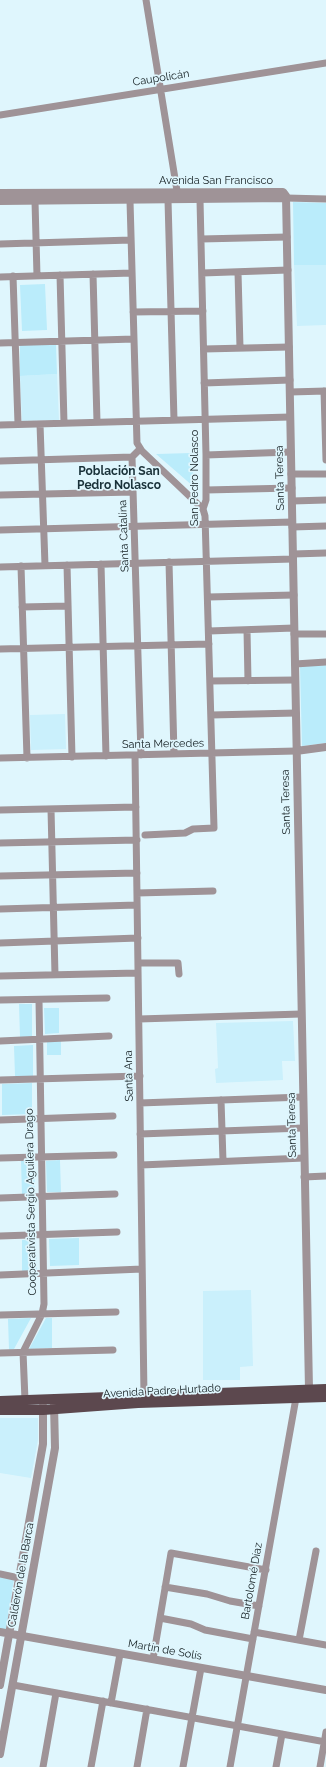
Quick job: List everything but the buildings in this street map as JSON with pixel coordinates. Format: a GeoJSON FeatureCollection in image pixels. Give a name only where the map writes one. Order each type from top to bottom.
{"type":"FeatureCollection","features":[{"type":"Feature","properties":{"kind":"main road","name":"Avenida Padre Hurtado"},"geometry":{"type":"LineString","coordinates":[[0,1401],[326,1389]]}},
{"type":"Feature","properties":{"kind":"main road","name":"Avenida Padre Hurtado"},"geometry":{"type":"LineString","coordinates":[[0,1410],[54,1410],[138,1403],[326,1397]]}},
{"type":"Feature","properties":{"kind":"street"},"geometry":{"type":"LineString","coordinates":[[146,0],[178,192],[178,200]]}},
{"type":"Feature","properties":{"kind":"street","name":"Caupolicán"},"geometry":{"type":"LineString","coordinates":[[0,115],[326,63]]}},
{"type":"Feature","properties":{"kind":"street","name":"Avenida San Francisco"},"geometry":{"type":"LineString","coordinates":[[0,193],[278,192],[285,194],[286,198]]}},
{"type":"Feature","properties":{"kind":"street"},"geometry":{"type":"LineString","coordinates":[[286,198],[326,199]]}},
{"type":"Feature","properties":{"kind":"street","name":"Avenida San Francisco"},"geometry":{"type":"LineString","coordinates":[[0,201],[130,201],[286,198]]}},
{"type":"Feature","properties":{"kind":"street","name":"Santa Teresa"},"geometry":{"type":"LineString","coordinates":[[286,198],[309,1389]]}},
{"type":"Feature","properties":{"kind":"street"},"geometry":{"type":"LineString","coordinates":[[168,200],[174,420]]}},
{"type":"Feature","properties":{"kind":"street","name":"San Pedro Nolasco"},"geometry":{"type":"LineString","coordinates":[[145,835],[185,833],[193,829],[214,828],[206,524],[203,509],[206,503],[206,455],[200,200]]}},
{"type":"Feature","properties":{"kind":"street"},"geometry":{"type":"LineString","coordinates":[[35,201],[37,276]]}},
{"type":"Feature","properties":{"kind":"street"},"geometry":{"type":"LineString","coordinates":[[130,201],[137,440],[140,449],[203,509]]}},
{"type":"Feature","properties":{"kind":"street"},"geometry":{"type":"LineString","coordinates":[[201,239],[287,237]]}},
{"type":"Feature","properties":{"kind":"street"},"geometry":{"type":"LineString","coordinates":[[0,244],[131,240]]}},
{"type":"Feature","properties":{"kind":"street"},"geometry":{"type":"LineString","coordinates":[[202,273],[288,270]]}},
{"type":"Feature","properties":{"kind":"street"},"geometry":{"type":"LineString","coordinates":[[238,272],[240,348]]}},
{"type":"Feature","properties":{"kind":"street"},"geometry":{"type":"LineString","coordinates":[[0,277],[132,273]]}},
{"type":"Feature","properties":{"kind":"street"},"geometry":{"type":"LineString","coordinates":[[93,274],[97,422]]}},
{"type":"Feature","properties":{"kind":"street"},"geometry":{"type":"LineString","coordinates":[[60,275],[64,423]]}},
{"type":"Feature","properties":{"kind":"street"},"geometry":{"type":"LineString","coordinates":[[13,276],[18,424]]}},
{"type":"Feature","properties":{"kind":"street"},"geometry":{"type":"LineString","coordinates":[[133,312],[203,311]]}},
{"type":"Feature","properties":{"kind":"street"},"geometry":{"type":"LineString","coordinates":[[0,343],[134,339]]}},
{"type":"Feature","properties":{"kind":"street"},"geometry":{"type":"LineString","coordinates":[[204,349],[289,347]]}},
{"type":"Feature","properties":{"kind":"street"},"geometry":{"type":"LineString","coordinates":[[204,383],[290,380]]}},
{"type":"Feature","properties":{"kind":"street"},"geometry":{"type":"LineString","coordinates":[[290,392],[325,391],[326,460]]}},
{"type":"Feature","properties":{"kind":"street"},"geometry":{"type":"LineString","coordinates":[[0,425],[290,417]]}},
{"type":"Feature","properties":{"kind":"street"},"geometry":{"type":"LineString","coordinates":[[40,424],[45,565]]}},
{"type":"Feature","properties":{"kind":"street"},"geometry":{"type":"LineString","coordinates":[[0,461],[132,457],[140,449]]}},
{"type":"Feature","properties":{"kind":"street"},"geometry":{"type":"LineString","coordinates":[[206,455],[291,452]]}},
{"type":"Feature","properties":{"kind":"street","name":"Santa Catalina"},"geometry":{"type":"LineString","coordinates":[[132,457],[138,645],[138,755]]}},
{"type":"Feature","properties":{"kind":"street"},"geometry":{"type":"LineString","coordinates":[[291,474],[326,474]]}},
{"type":"Feature","properties":{"kind":"street"},"geometry":{"type":"LineString","coordinates":[[206,490],[292,488]]}},
{"type":"Feature","properties":{"kind":"street"},"geometry":{"type":"LineString","coordinates":[[0,495],[134,492]]}},
{"type":"Feature","properties":{"kind":"street"},"geometry":{"type":"LineString","coordinates":[[292,501],[326,500]]}},
{"type":"Feature","properties":{"kind":"street"},"geometry":{"type":"LineString","coordinates":[[0,530],[206,524],[326,526]]}},
{"type":"Feature","properties":{"kind":"street"},"geometry":{"type":"LineString","coordinates":[[0,567],[207,561],[326,553]]}},
{"type":"Feature","properties":{"kind":"street"},"geometry":{"type":"LineString","coordinates":[[169,562],[174,754]]}},
{"type":"Feature","properties":{"kind":"street"},"geometry":{"type":"LineString","coordinates":[[101,564],[106,756]]}},
{"type":"Feature","properties":{"kind":"street"},"geometry":{"type":"LineString","coordinates":[[67,565],[72,757]]}},
{"type":"Feature","properties":{"kind":"street"},"geometry":{"type":"LineString","coordinates":[[20,566],[27,758]]}},
{"type":"Feature","properties":{"kind":"street"},"geometry":{"type":"LineString","coordinates":[[208,597],[294,595]]}},
{"type":"Feature","properties":{"kind":"street"},"geometry":{"type":"LineString","coordinates":[[22,607],[68,606]]}},
{"type":"Feature","properties":{"kind":"street"},"geometry":{"type":"LineString","coordinates":[[247,630],[248,681]]}},
{"type":"Feature","properties":{"kind":"street"},"geometry":{"type":"LineString","coordinates":[[209,631],[294,631],[326,634]]}},
{"type":"Feature","properties":{"kind":"street"},"geometry":{"type":"LineString","coordinates":[[0,649],[209,644]]}},
{"type":"Feature","properties":{"kind":"street"},"geometry":{"type":"LineString","coordinates":[[295,664],[326,662]]}},
{"type":"Feature","properties":{"kind":"street"},"geometry":{"type":"LineString","coordinates":[[210,681],[295,680]]}},
{"type":"Feature","properties":{"kind":"street"},"geometry":{"type":"LineString","coordinates":[[212,715],[296,713]]}},
{"type":"Feature","properties":{"kind":"street","name":"Santa Mercedes"},"geometry":{"type":"LineString","coordinates":[[0,758],[296,751],[326,746]]}},
{"type":"Feature","properties":{"kind":"street","name":"Santa Ana"},"geometry":{"type":"LineString","coordinates":[[138,755],[136,840],[144,1396]]}},
{"type":"Feature","properties":{"kind":"street"},"geometry":{"type":"LineString","coordinates":[[0,810],[136,806]]}},
{"type":"Feature","properties":{"kind":"street"},"geometry":{"type":"LineString","coordinates":[[51,809],[55,974]]}},
{"type":"Feature","properties":{"kind":"street"},"geometry":{"type":"LineString","coordinates":[[0,843],[136,840]]}},
{"type":"Feature","properties":{"kind":"street"},"geometry":{"type":"LineString","coordinates":[[0,876],[137,873]]}},
{"type":"Feature","properties":{"kind":"street"},"geometry":{"type":"LineString","coordinates":[[137,893],[213,891]]}},
{"type":"Feature","properties":{"kind":"street"},"geometry":{"type":"LineString","coordinates":[[0,909],[137,906]]}},
{"type":"Feature","properties":{"kind":"street"},"geometry":{"type":"LineString","coordinates":[[0,943],[138,938]]}},
{"type":"Feature","properties":{"kind":"street"},"geometry":{"type":"LineString","coordinates":[[138,963],[178,963],[179,974]]}},
{"type":"Feature","properties":{"kind":"street"},"geometry":{"type":"LineString","coordinates":[[0,976],[138,973]]}},
{"type":"Feature","properties":{"kind":"street"},"geometry":{"type":"LineString","coordinates":[[0,1000],[107,998]]}},
{"type":"Feature","properties":{"kind":"street","name":"Cooperativista Sergio Aguilera Drago"},"geometry":{"type":"LineString","coordinates":[[24,1400],[23,1352],[42,1314],[44,1304],[39,1000]]}},
{"type":"Feature","properties":{"kind":"street"},"geometry":{"type":"LineString","coordinates":[[139,1019],[301,1014]]}},
{"type":"Feature","properties":{"kind":"street"},"geometry":{"type":"LineString","coordinates":[[0,1041],[109,1036]]}},
{"type":"Feature","properties":{"kind":"street"},"geometry":{"type":"LineString","coordinates":[[0,1080],[140,1076]]}},
{"type":"Feature","properties":{"kind":"street"},"geometry":{"type":"LineString","coordinates":[[140,1103],[303,1097]]}},
{"type":"Feature","properties":{"kind":"street"},"geometry":{"type":"LineString","coordinates":[[221,1100],[223,1161]]}},
{"type":"Feature","properties":{"kind":"street"},"geometry":{"type":"LineString","coordinates":[[0,1120],[113,1116]]}},
{"type":"Feature","properties":{"kind":"street"},"geometry":{"type":"LineString","coordinates":[[140,1134],[303,1128]]}},
{"type":"Feature","properties":{"kind":"street"},"geometry":{"type":"LineString","coordinates":[[0,1158],[114,1155]]}},
{"type":"Feature","properties":{"kind":"street"},"geometry":{"type":"LineString","coordinates":[[141,1165],[304,1158]]}},
{"type":"Feature","properties":{"kind":"street"},"geometry":{"type":"LineString","coordinates":[[304,1177],[326,1176]]}},
{"type":"Feature","properties":{"kind":"street"},"geometry":{"type":"LineString","coordinates":[[0,1198],[115,1194]]}},
{"type":"Feature","properties":{"kind":"street"},"geometry":{"type":"LineString","coordinates":[[0,1236],[117,1232]]}},
{"type":"Feature","properties":{"kind":"street"},"geometry":{"type":"LineString","coordinates":[[0,1275],[142,1270]]}},
{"type":"Feature","properties":{"kind":"street"},"geometry":{"type":"LineString","coordinates":[[0,1315],[116,1312]]}},
{"type":"Feature","properties":{"kind":"street"},"geometry":{"type":"LineString","coordinates":[[0,1353],[113,1350]]}},
{"type":"Feature","properties":{"kind":"street"},"geometry":{"type":"LineString","coordinates":[[296,1398],[309,1389]]}},
{"type":"Feature","properties":{"kind":"street","name":"Bartolomé Díaz"},"geometry":{"type":"LineString","coordinates":[[230,1767],[296,1398]]}},
{"type":"Feature","properties":{"kind":"street","name":"Calderón de la Barca"},"geometry":{"type":"LineString","coordinates":[[0,1754],[56,1441],[54,1410],[50,1399]]}},
{"type":"Feature","properties":{"kind":"street","name":"Calderón de la Barca"},"geometry":{"type":"LineString","coordinates":[[0,1685],[41,1453],[43,1439],[42,1410],[50,1399]]}},
{"type":"Feature","properties":{"kind":"street"},"geometry":{"type":"LineString","coordinates":[[41,1453],[48,1457],[54,1454]]}},
{"type":"Feature","properties":{"kind":"street"},"geometry":{"type":"LineString","coordinates":[[299,1640],[316,1551]]}},
{"type":"Feature","properties":{"kind":"street"},"geometry":{"type":"LineString","coordinates":[[152,1659],[171,1553],[266,1570]]}},
{"type":"Feature","properties":{"kind":"street"},"geometry":{"type":"LineString","coordinates":[[0,1574],[19,1578]]}},
{"type":"Feature","properties":{"kind":"street"},"geometry":{"type":"LineString","coordinates":[[165,1587],[207,1594],[230,1601],[259,1606]]}},
{"type":"Feature","properties":{"kind":"street"},"geometry":{"type":"LineString","coordinates":[[160,1618],[191,1624],[205,1630],[326,1644]]}},
{"type":"Feature","properties":{"kind":"street","name":"Martín de Solís"},"geometry":{"type":"LineString","coordinates":[[0,1632],[326,1690]]}},
{"type":"Feature","properties":{"kind":"street"},"geometry":{"type":"LineString","coordinates":[[111,1703],[120,1654]]}},
{"type":"Feature","properties":{"kind":"street"},"geometry":{"type":"LineString","coordinates":[[183,1767],[201,1668]]}},
{"type":"Feature","properties":{"kind":"street"},"geometry":{"type":"LineString","coordinates":[[12,1685],[325,1742]]}},
{"type":"Feature","properties":{"kind":"street"},"geometry":{"type":"LineString","coordinates":[[43,1767],[56,1693]]}},
{"type":"Feature","properties":{"kind":"street"},"geometry":{"type":"LineString","coordinates":[[91,1767],[103,1701]]}},
{"type":"Feature","properties":{"kind":"street"},"geometry":{"type":"LineString","coordinates":[[137,1767],[147,1709]]}},
{"type":"Feature","properties":{"kind":"street"},"geometry":{"type":"LineString","coordinates":[[320,1767],[326,1732]]}},
{"type":"Feature","properties":{"kind":"street"},"geometry":{"type":"LineString","coordinates":[[276,1767],[282,1734]]}},
{"type":"Feature","properties":{"kind":"shaded area"},"geometry":{"type":"Polygon","coordinates":[[[293,202],[326,203],[326,265],[294,265],[293,202]]]}},
{"type":"Feature","properties":{"kind":"shaded area"},"geometry":{"type":"Polygon","coordinates":[[[294,265],[326,265],[326,325],[297,326],[294,265]]]}},
{"type":"Feature","properties":{"kind":"shaded area"},"geometry":{"type":"Polygon","coordinates":[[[45,284],[47,330],[22,331],[20,285],[45,284]]]}},
{"type":"Feature","properties":{"kind":"shaded area"},"geometry":{"type":"Polygon","coordinates":[[[20,344],[56,344],[57,374],[20,376],[20,344]]]}},
{"type":"Feature","properties":{"kind":"shaded area"},"geometry":{"type":"Polygon","coordinates":[[[57,374],[59,420],[22,421],[20,376],[57,374]]]}},
{"type":"Feature","properties":{"kind":"shaded area"},"geometry":{"type":"Polygon","coordinates":[[[192,453],[194,487],[156,454],[192,453]]]}},
{"type":"Feature","properties":{"kind":"shaded area"},"geometry":{"type":"Polygon","coordinates":[[[326,665],[326,743],[302,746],[300,666],[326,665]]]}},
{"type":"Feature","properties":{"kind":"shaded area"},"geometry":{"type":"Polygon","coordinates":[[[65,714],[66,749],[31,750],[30,715],[65,714]]]}},
{"type":"Feature","properties":{"kind":"shaded area"},"geometry":{"type":"Polygon","coordinates":[[[19,1004],[32,1004],[32,1037],[20,1037],[19,1004]]]}},
{"type":"Feature","properties":{"kind":"shaded area"},"geometry":{"type":"Polygon","coordinates":[[[44,1008],[59,1008],[59,1033],[45,1034],[44,1008]]]}},
{"type":"Feature","properties":{"kind":"shaded area"},"geometry":{"type":"Polygon","coordinates":[[[293,1021],[295,1061],[282,1061],[283,1080],[216,1083],[215,1069],[218,1068],[216,1023],[293,1021]]]}},
{"type":"Feature","properties":{"kind":"shaded area"},"geometry":{"type":"Polygon","coordinates":[[[47,1041],[61,1041],[61,1055],[47,1055],[47,1041]]]}},
{"type":"Feature","properties":{"kind":"shaded area"},"geometry":{"type":"Polygon","coordinates":[[[33,1045],[33,1076],[15,1076],[14,1046],[33,1045]]]}},
{"type":"Feature","properties":{"kind":"shaded area"},"geometry":{"type":"Polygon","coordinates":[[[32,1083],[32,1114],[2,1115],[2,1084],[32,1083]]]}},
{"type":"Feature","properties":{"kind":"shaded area"},"geometry":{"type":"Polygon","coordinates":[[[60,1160],[61,1192],[47,1192],[46,1161],[60,1160]]]}},
{"type":"Feature","properties":{"kind":"shaded area"},"geometry":{"type":"Polygon","coordinates":[[[21,1161],[34,1161],[35,1194],[22,1195],[21,1161]]]}},
{"type":"Feature","properties":{"kind":"shaded area"},"geometry":{"type":"Polygon","coordinates":[[[79,1238],[79,1265],[50,1266],[49,1239],[79,1238]]]}},
{"type":"Feature","properties":{"kind":"shaded area"},"geometry":{"type":"Polygon","coordinates":[[[22,1240],[36,1240],[37,1271],[22,1271],[22,1240]]]}},
{"type":"Feature","properties":{"kind":"shaded area"},"geometry":{"type":"Polygon","coordinates":[[[251,1290],[253,1366],[240,1367],[240,1380],[203,1380],[203,1291],[251,1290]]]}},
{"type":"Feature","properties":{"kind":"shaded area"},"geometry":{"type":"Polygon","coordinates":[[[31,1318],[14,1349],[9,1350],[8,1319],[31,1318]]]}},
{"type":"Feature","properties":{"kind":"shaded area"},"geometry":{"type":"Polygon","coordinates":[[[46,1318],[52,1318],[52,1348],[29,1349],[46,1318]]]}},
{"type":"Feature","properties":{"kind":"shaded area"},"geometry":{"type":"Polygon","coordinates":[[[0,1418],[38,1418],[38,1440],[31,1478],[0,1473],[0,1418]]]}},
{"type":"Feature","properties":{"kind":"shaded area"},"geometry":{"type":"Polygon","coordinates":[[[0,1577],[14,1579],[6,1630],[0,1629],[0,1577]]]}},
{"type":"Feature","properties":{"kind":"district","name":"Población San Pedro Nolasco"},"geometry":{"type":"Point","coordinates":[119,478]}}]}
